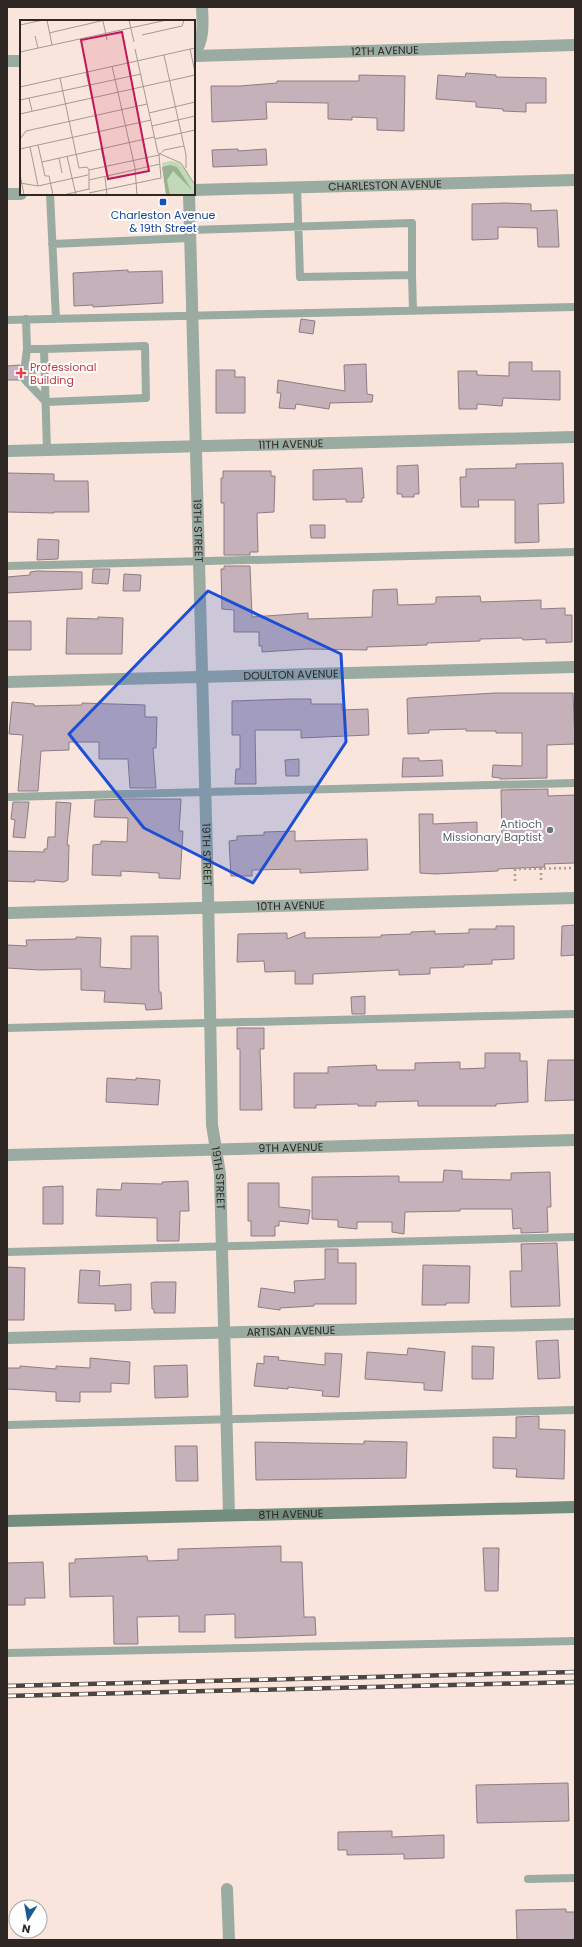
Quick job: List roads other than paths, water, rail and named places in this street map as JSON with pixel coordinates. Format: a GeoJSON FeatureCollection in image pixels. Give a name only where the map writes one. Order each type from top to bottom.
{"type":"FeatureCollection","features":[{"type":"Feature","properties":{"kind":"main road","name":"8TH AVENUE"},"geometry":{"type":"LineString","coordinates":[[7,1521],[575,1507]]}},
{"type":"Feature","properties":{"kind":"street"},"geometry":{"type":"LineString","coordinates":[[195,54],[200,46],[202,35],[202,7]]}},
{"type":"Feature","properties":{"kind":"street","name":"12TH AVENUE"},"geometry":{"type":"LineString","coordinates":[[195,56],[575,45]]}},
{"type":"Feature","properties":{"kind":"street"},"geometry":{"type":"LineString","coordinates":[[7,62],[20,61]]}},
{"type":"Feature","properties":{"kind":"street","name":"CHARLESTON AVENUE"},"geometry":{"type":"LineString","coordinates":[[195,190],[575,180]]}},
{"type":"Feature","properties":{"kind":"street"},"geometry":{"type":"LineString","coordinates":[[7,194],[20,194]]}},
{"type":"Feature","properties":{"kind":"street","name":"19TH STREET"},"geometry":{"type":"LineString","coordinates":[[189,195],[208,908],[212,1125],[220,1174],[229,1515]]}},
{"type":"Feature","properties":{"kind":"street","name":"11TH AVENUE"},"geometry":{"type":"LineString","coordinates":[[7,451],[575,437]]}},
{"type":"Feature","properties":{"kind":"street","name":"DOULTON AVENUE"},"geometry":{"type":"LineString","coordinates":[[7,682],[575,667]]}},
{"type":"Feature","properties":{"kind":"street","name":"10TH AVENUE"},"geometry":{"type":"LineString","coordinates":[[7,913],[575,898]]}},
{"type":"Feature","properties":{"kind":"street","name":"9TH AVENUE"},"geometry":{"type":"LineString","coordinates":[[7,1155],[575,1140]]}},
{"type":"Feature","properties":{"kind":"street","name":"ARTISAN AVENUE"},"geometry":{"type":"LineString","coordinates":[[7,1338],[575,1324]]}},
{"type":"Feature","properties":{"kind":"street"},"geometry":{"type":"LineString","coordinates":[[227,1889],[229,1940]]}},
{"type":"Feature","properties":{"kind":"lane"},"geometry":{"type":"LineString","coordinates":[[297,187],[300,278],[412,275]]}},
{"type":"Feature","properties":{"kind":"lane"},"geometry":{"type":"LineString","coordinates":[[50,195],[56,319]]}},
{"type":"Feature","properties":{"kind":"lane"},"geometry":{"type":"LineString","coordinates":[[52,244],[298,226],[412,223],[413,311]]}},
{"type":"Feature","properties":{"kind":"lane"},"geometry":{"type":"LineString","coordinates":[[7,320],[575,307]]}},
{"type":"Feature","properties":{"kind":"lane"},"geometry":{"type":"LineString","coordinates":[[25,365],[27,349],[26,319]]}},
{"type":"Feature","properties":{"kind":"lane"},"geometry":{"type":"LineString","coordinates":[[25,380],[46,402],[146,398],[145,346],[27,349]]}},
{"type":"Feature","properties":{"kind":"lane"},"geometry":{"type":"LineString","coordinates":[[44,349],[47,450]]}},
{"type":"Feature","properties":{"kind":"lane"},"geometry":{"type":"LineString","coordinates":[[7,566],[575,552]]}},
{"type":"Feature","properties":{"kind":"lane"},"geometry":{"type":"LineString","coordinates":[[7,797],[575,783]]}},
{"type":"Feature","properties":{"kind":"lane"},"geometry":{"type":"LineString","coordinates":[[7,1028],[575,1014]]}},
{"type":"Feature","properties":{"kind":"lane"},"geometry":{"type":"LineString","coordinates":[[7,1252],[575,1237]]}},
{"type":"Feature","properties":{"kind":"lane"},"geometry":{"type":"LineString","coordinates":[[7,1425],[575,1410]]}},
{"type":"Feature","properties":{"kind":"lane"},"geometry":{"type":"LineString","coordinates":[[7,1653],[575,1641]]}},
{"type":"Feature","properties":{"kind":"lane"},"geometry":{"type":"LineString","coordinates":[[528,1880],[575,1878]]}},
{"type":"Feature","properties":{"kind":"railway"},"geometry":{"type":"LineString","coordinates":[[7,1686],[575,1672]]}},
{"type":"Feature","properties":{"kind":"railway"},"geometry":{"type":"LineString","coordinates":[[7,1696],[575,1682]]}},
{"type":"Feature","properties":{"kind":"place","name":"Charleston Avenue & 19th Street"},"geometry":{"type":"Point","coordinates":[163,202]}},
{"type":"Feature","properties":{"kind":"place","name":"Professional Building"},"geometry":{"type":"Point","coordinates":[21,373]}},
{"type":"Feature","properties":{"kind":"place","name":"Antioch Missionary Baptist"},"geometry":{"type":"Point","coordinates":[550,830]}}]}
